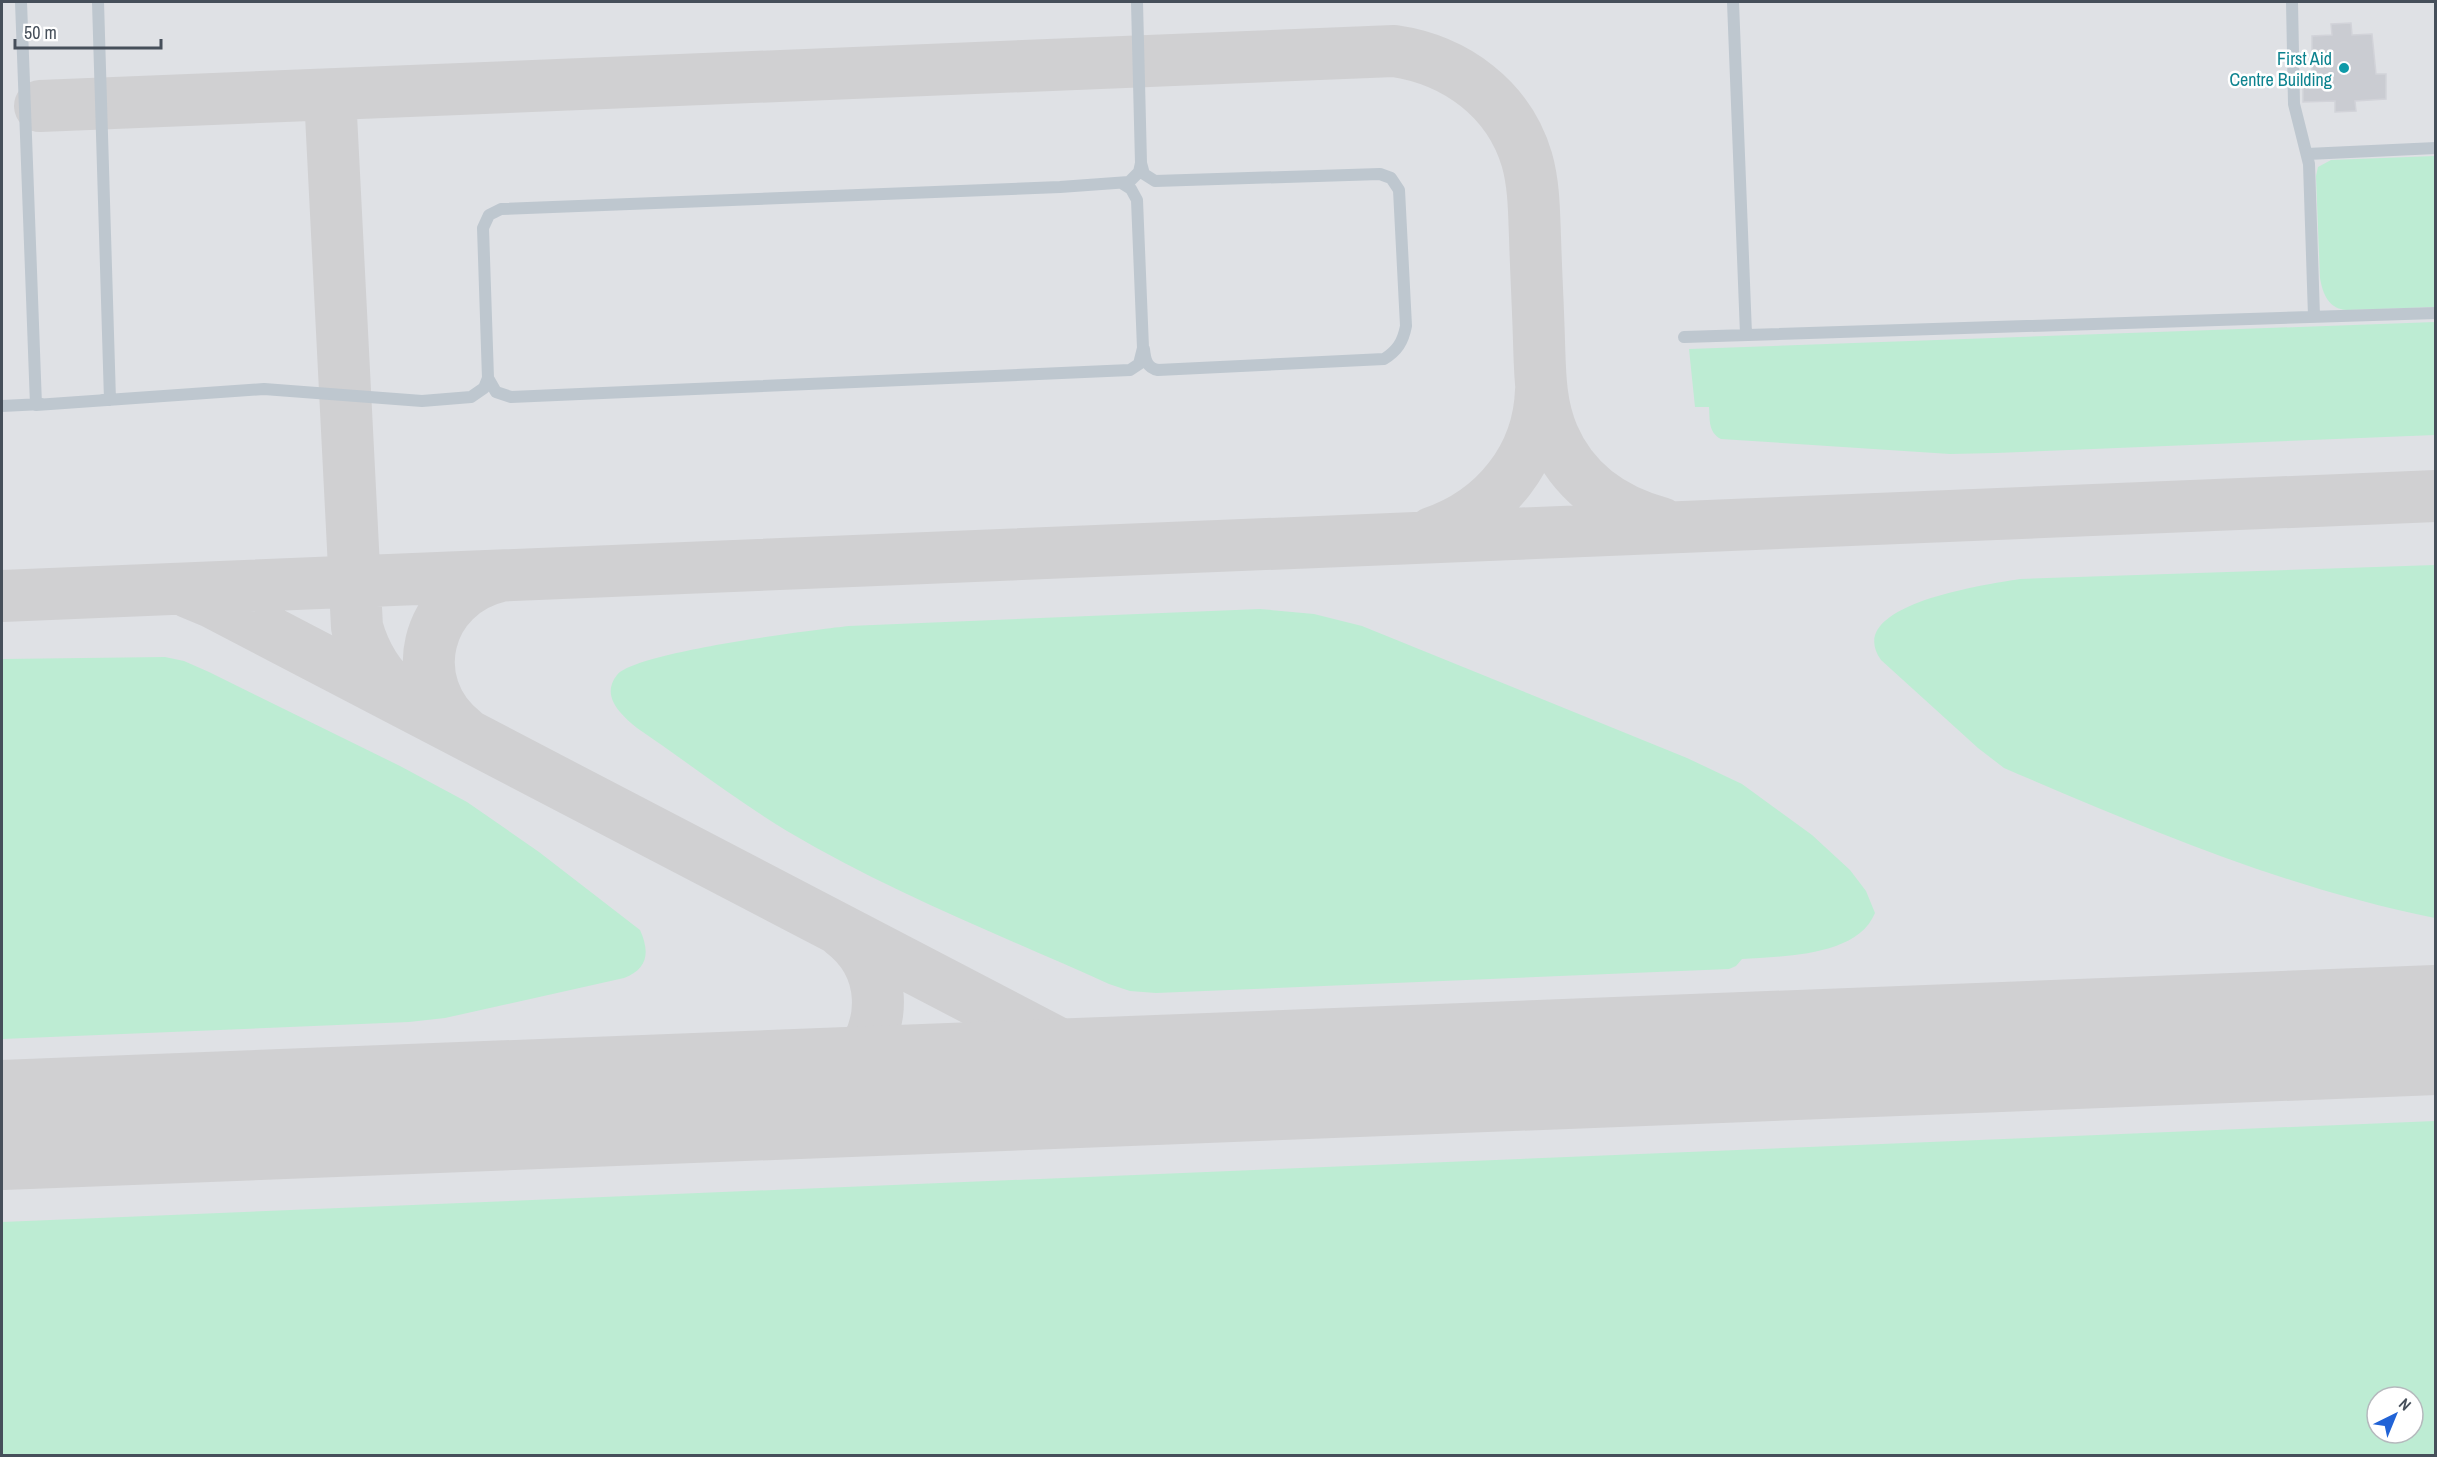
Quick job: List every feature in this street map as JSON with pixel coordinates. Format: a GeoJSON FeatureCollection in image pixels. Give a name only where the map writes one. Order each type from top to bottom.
{"type":"FeatureCollection","features":[{"type":"Feature","properties":{"kind":"lane"},"geometry":{"type":"LineString","coordinates":[[21,2],[36,405]]}},
{"type":"Feature","properties":{"kind":"lane"},"geometry":{"type":"LineString","coordinates":[[2,406],[110,400],[98,2]]}},
{"type":"Feature","properties":{"kind":"lane"},"geometry":{"type":"LineString","coordinates":[[1137,2],[1141,163],[1145,176],[1158,181]]}},
{"type":"Feature","properties":{"kind":"lane"},"geometry":{"type":"LineString","coordinates":[[1733,2],[1746,334]]}},
{"type":"Feature","properties":{"kind":"lane"},"geometry":{"type":"LineString","coordinates":[[2292,2],[2294,104],[2309,164],[2314,316]]}},
{"type":"Feature","properties":{"kind":"lane"},"geometry":{"type":"LineString","coordinates":[[2307,154],[2436,148]]}},
{"type":"Feature","properties":{"kind":"lane"},"geometry":{"type":"LineString","coordinates":[[36,405],[264,389],[422,401],[471,397],[484,388],[488,378],[483,228],[489,215],[501,209],[1123,184],[1137,175],[1141,163]]}},
{"type":"Feature","properties":{"kind":"lane"},"geometry":{"type":"LineString","coordinates":[[1123,184],[1131,189],[1137,200],[1143,348],[1146,362],[1154,369],[1384,359],[1397,348],[1403,338],[1406,327],[1399,190],[1391,178],[1380,174],[1158,181],[1144,187],[1137,200]]}},
{"type":"Feature","properties":{"kind":"lane"},"geometry":{"type":"LineString","coordinates":[[1684,337],[2436,313]]}},
{"type":"Feature","properties":{"kind":"lane"},"geometry":{"type":"LineString","coordinates":[[488,378],[496,392],[511,397],[1130,370],[1139,364],[1143,348]]}},
{"type":"Feature","properties":{"kind":"shaded area"},"geometry":{"type":"Polygon","coordinates":[[[2,2],[2435,2],[2435,1455],[2,1456],[2,2]]]}},
{"type":"Feature","properties":{"kind":"green space"},"geometry":{"type":"Polygon","coordinates":[[[2435,156],[2435,307],[2347,310],[2331,304],[2325,295],[2320,278],[2316,176],[2318,167],[2331,160],[2435,156]]]}},
{"type":"Feature","properties":{"kind":"green space"},"geometry":{"type":"Polygon","coordinates":[[[2435,322],[2435,435],[1996,453],[1950,454],[1721,439],[1712,429],[1709,407],[1695,407],[1689,349],[2435,322]]]}},
{"type":"Feature","properties":{"kind":"green space"},"geometry":{"type":"Polygon","coordinates":[[[2435,565],[2435,918],[2324,890],[2270,873],[2162,834],[2004,768],[1978,748],[1881,660],[1874,641],[1882,624],[1899,611],[1924,600],[1952,592],[2020,579],[2435,565]]]}},
{"type":"Feature","properties":{"kind":"green space"},"geometry":{"type":"Polygon","coordinates":[[[1260,609],[1314,614],[1362,626],[1687,758],[1742,784],[1812,835],[1850,870],[1866,891],[1875,913],[1866,927],[1852,938],[1836,946],[1797,955],[1742,959],[1736,966],[1729,969],[1156,993],[1130,991],[1109,984],[905,893],[787,831],[637,728],[619,711],[612,698],[612,683],[617,675],[631,666],[689,650],[800,632],[849,626],[1260,609]]]}},
{"type":"Feature","properties":{"kind":"green space"},"geometry":{"type":"Polygon","coordinates":[[[165,657],[184,661],[209,672],[400,766],[467,802],[539,852],[640,930],[646,952],[642,965],[624,978],[445,1018],[409,1022],[2,1039],[2,659],[165,657]]]}},
{"type":"Feature","properties":{"kind":"green space"},"geometry":{"type":"Polygon","coordinates":[[[2435,1121],[2435,1455],[2,1455],[2,1222],[2435,1121]]]}},
{"type":"Feature","properties":{"kind":"building","name":"First Aid Centre Building"},"geometry":{"type":"Polygon","coordinates":[[[2351,23],[2352,35],[2372,34],[2376,74],[2386,74],[2386,99],[2355,101],[2356,111],[2335,112],[2335,101],[2303,102],[2303,77],[2312,76],[2312,36],[2332,35],[2331,24],[2351,23]]]}},
{"type":"Feature","properties":{"kind":"taxiway"},"geometry":{"type":"LineString","coordinates":[[40,106],[1394,51],[1417,56],[1459,73],[1477,86],[1507,118],[1519,138],[1527,160],[1534,208],[1540,365],[1545,412],[1561,452],[1583,480],[1596,492],[1627,510],[1661,523]]}},
{"type":"Feature","properties":{"kind":"taxiway"},"geometry":{"type":"LineString","coordinates":[[330,95],[357,627],[374,665],[401,697]]}},
{"type":"Feature","properties":{"kind":"taxiway"},"geometry":{"type":"LineString","coordinates":[[1432,533],[1454,524],[1475,511],[1509,479],[1522,460],[1532,438],[1541,390]]}},
{"type":"Feature","properties":{"kind":"taxiway"},"geometry":{"type":"LineString","coordinates":[[2,596],[2436,496]]}},
{"type":"Feature","properties":{"kind":"taxiway"},"geometry":{"type":"LineString","coordinates":[[464,732],[445,712],[433,690],[429,666],[431,642],[440,620],[455,601],[475,586],[501,576]]}},
{"type":"Feature","properties":{"kind":"taxiway"},"geometry":{"type":"LineString","coordinates":[[188,592],[212,602],[1115,1073],[1156,1080]]}},
{"type":"Feature","properties":{"kind":"taxiway"},"geometry":{"type":"LineString","coordinates":[[804,1093],[830,1086],[849,1070],[864,1051],[877,1015],[878,997],[875,979],[868,962],[857,946],[842,932]]}},
{"type":"Feature","properties":{"kind":"runway"},"geometry":{"type":"LineString","coordinates":[[2,1125],[2436,1030]]}},
{"type":"Feature","properties":{"kind":"place","name":"First Aid Centre Building"},"geometry":{"type":"Point","coordinates":[2344,68]}}]}
